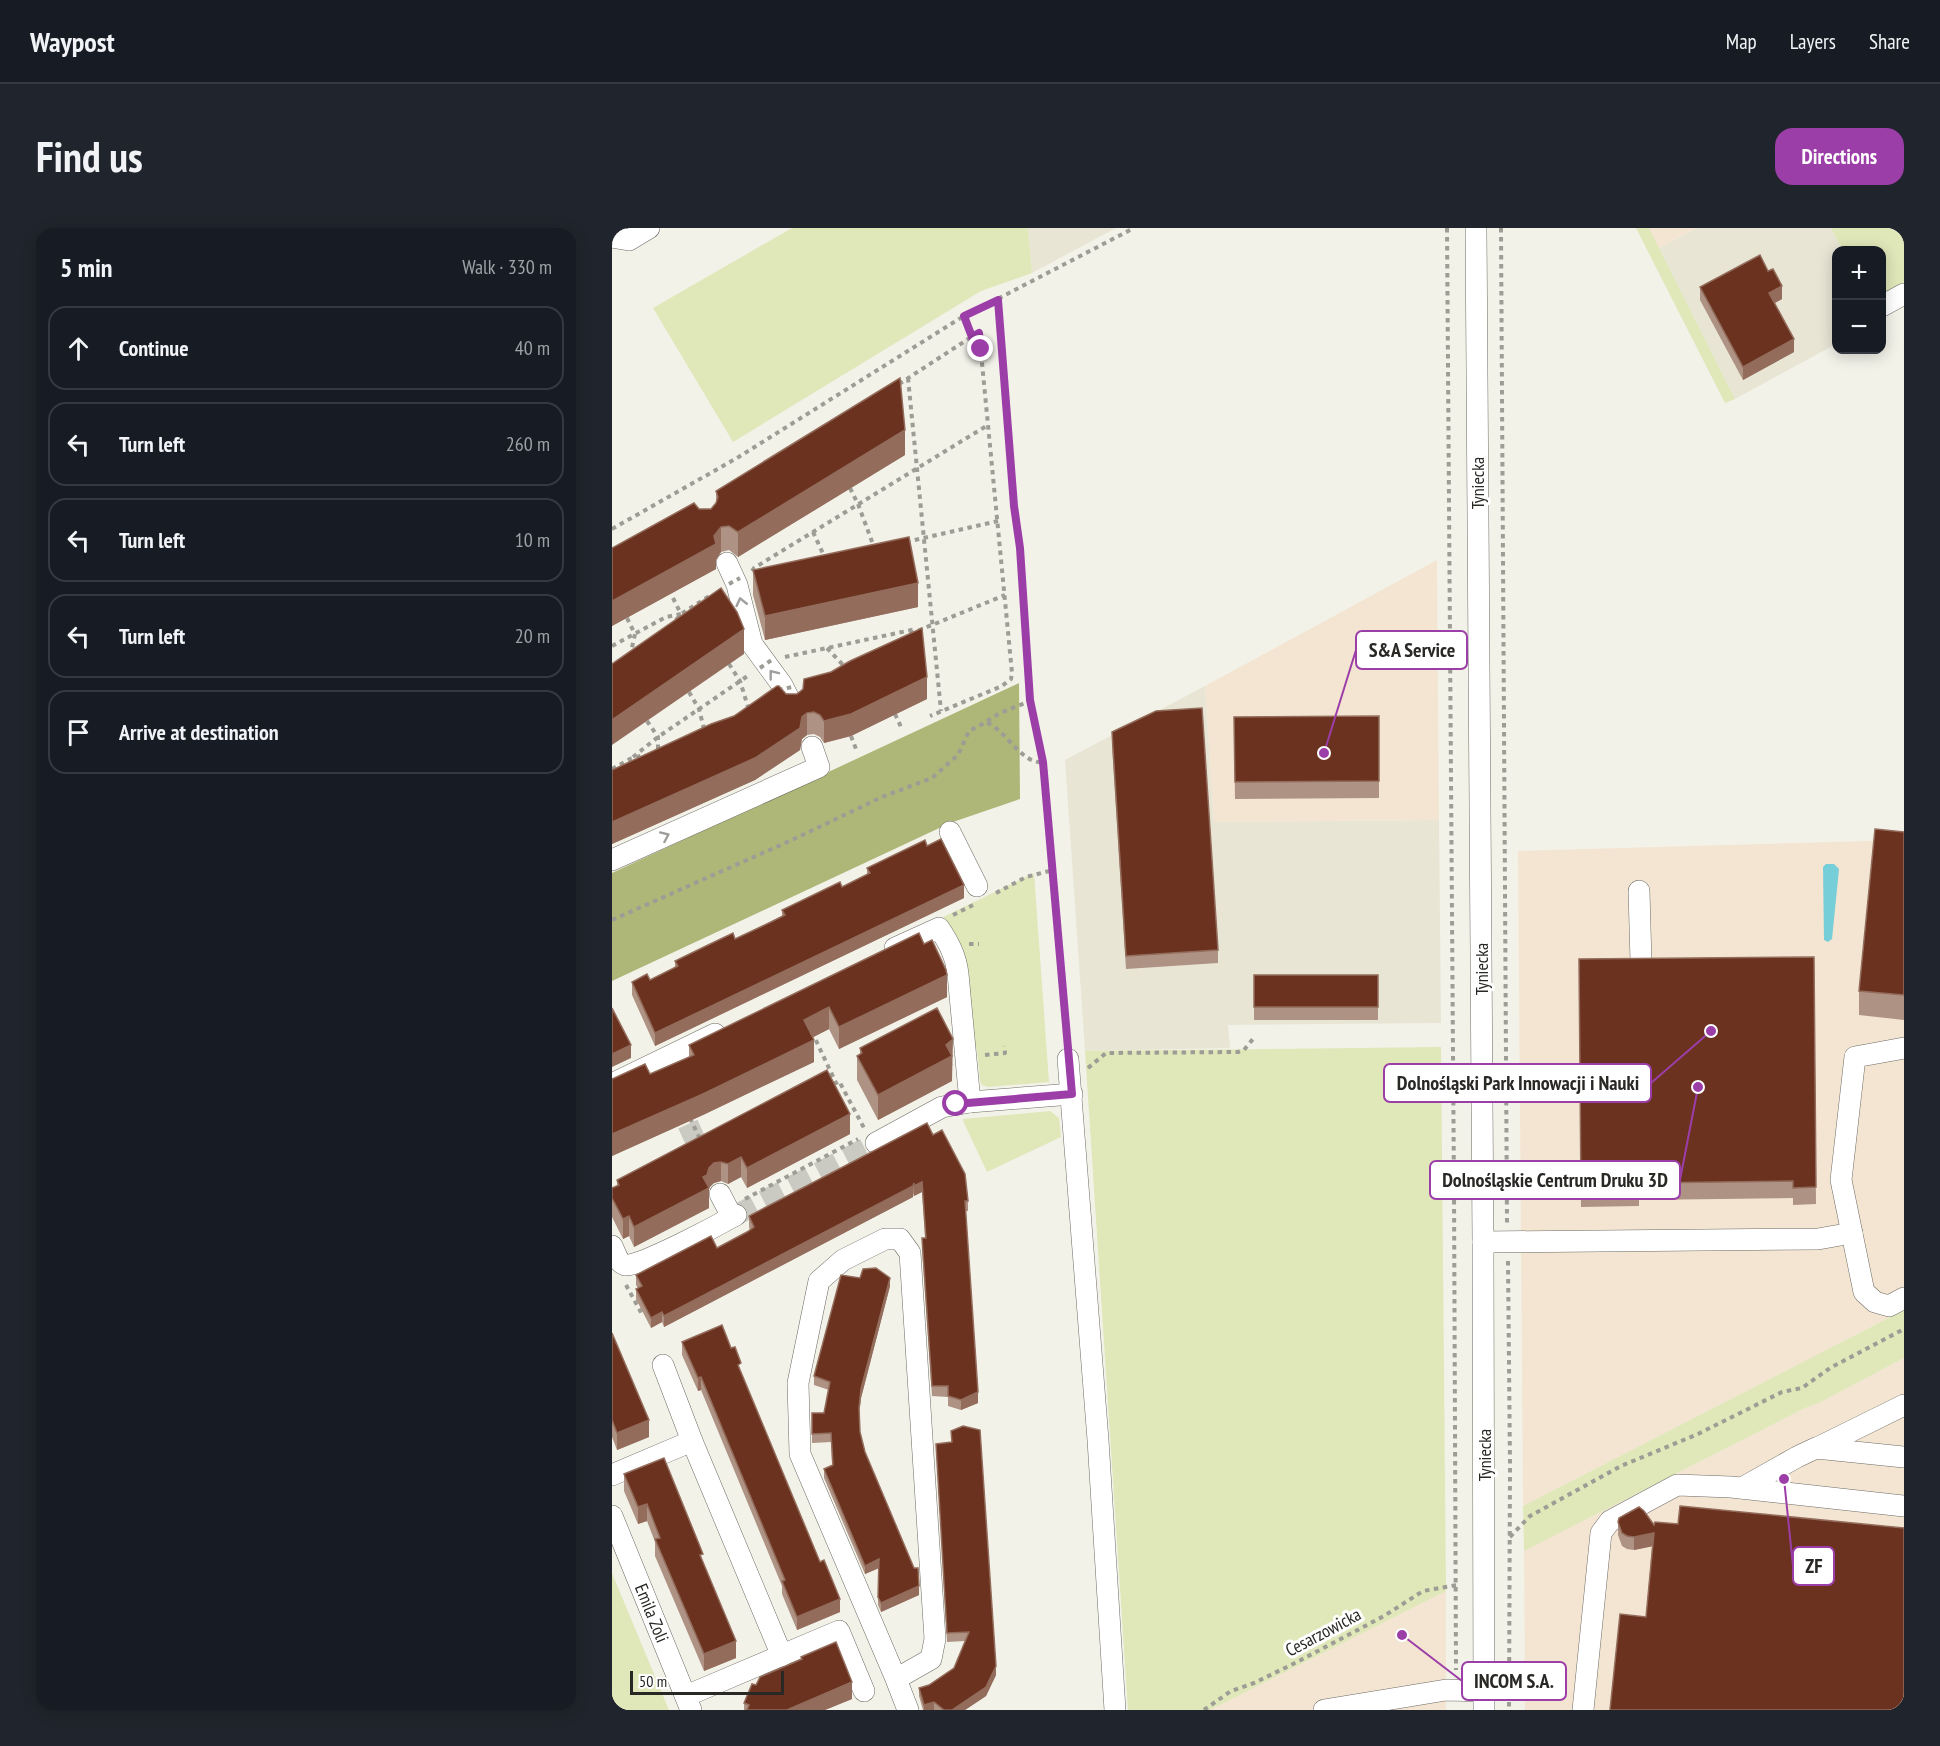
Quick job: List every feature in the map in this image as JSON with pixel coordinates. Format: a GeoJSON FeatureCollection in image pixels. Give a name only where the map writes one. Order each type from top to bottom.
{"type":"FeatureCollection","features":[{"type":"Feature","properties":{"kind":"street"},"geometry":{"type":"LineString","coordinates":[[612,237],[629,240],[650,228]]}},
{"type":"Feature","properties":{"kind":"street","name":"Tyniecka"},"geometry":{"type":"LineString","coordinates":[[1476,228],[1484,1700]]}},
{"type":"Feature","properties":{"kind":"street"},"geometry":{"type":"LineString","coordinates":[[1886,303],[1904,294]]}},
{"type":"Feature","properties":{"kind":"street"},"geometry":{"type":"LineString","coordinates":[[734,570],[752,644],[792,696]]}},
{"type":"Feature","properties":{"kind":"street"},"geometry":{"type":"LineString","coordinates":[[612,860],[819,767],[812,747]]}},
{"type":"Feature","properties":{"kind":"street"},"geometry":{"type":"LineString","coordinates":[[950,832],[977,886]]}},
{"type":"Feature","properties":{"kind":"street"},"geometry":{"type":"LineString","coordinates":[[1639,891],[1641,962]]}},
{"type":"Feature","properties":{"kind":"street"},"geometry":{"type":"LineString","coordinates":[[881,954],[939,928],[949,942],[956,959],[958,974],[970,1102]]}},
{"type":"Feature","properties":{"kind":"street"},"geometry":{"type":"LineString","coordinates":[[612,1084],[736,1024]]}},
{"type":"Feature","properties":{"kind":"street"},"geometry":{"type":"LineString","coordinates":[[1904,1048],[1855,1057],[1841,1180],[1864,1292],[1875,1302],[1890,1306],[1904,1298]]}},
{"type":"Feature","properties":{"kind":"street"},"geometry":{"type":"LineString","coordinates":[[1068,1059],[1072,1088],[1115,1710]]}},
{"type":"Feature","properties":{"kind":"street"},"geometry":{"type":"LineString","coordinates":[[876,1143],[942,1107],[1072,1088]]}},
{"type":"Feature","properties":{"kind":"street"},"geometry":{"type":"LineString","coordinates":[[612,1246],[620,1263],[626,1265],[633,1265],[653,1256],[737,1210],[720,1194]]}},
{"type":"Feature","properties":{"kind":"street"},"geometry":{"type":"LineString","coordinates":[[1483,1242],[1818,1239],[1852,1233]]}},
{"type":"Feature","properties":{"kind":"street"},"geometry":{"type":"LineString","coordinates":[[896,1679],[931,1659],[935,1639],[910,1253],[900,1239],[885,1239],[843,1260],[819,1281],[798,1383],[800,1454],[908,1710]]}},
{"type":"Feature","properties":{"kind":"street"},"geometry":{"type":"LineString","coordinates":[[663,1365],[692,1441],[782,1656]]}},
{"type":"Feature","properties":{"kind":"street"},"geometry":{"type":"LineString","coordinates":[[1742,1488],[1816,1448],[1904,1405]]}},
{"type":"Feature","properties":{"kind":"street"},"geometry":{"type":"LineString","coordinates":[[612,1474],[692,1441]]}},
{"type":"Feature","properties":{"kind":"street"},"geometry":{"type":"LineString","coordinates":[[1816,1448],[1904,1457]]}},
{"type":"Feature","properties":{"kind":"street"},"geometry":{"type":"LineString","coordinates":[[1784,1465],[1794,1494]]}},
{"type":"Feature","properties":{"kind":"street"},"geometry":{"type":"LineString","coordinates":[[1583,1710],[1601,1533],[1610,1521],[1677,1485],[1742,1488],[1904,1506]]}},
{"type":"Feature","properties":{"kind":"street","name":"Emila Zoli"},"geometry":{"type":"LineString","coordinates":[[612,1516],[617,1542],[689,1703]]}},
{"type":"Feature","properties":{"kind":"street"},"geometry":{"type":"LineString","coordinates":[[689,1703],[782,1656],[839,1631],[864,1691]]}},
{"type":"Feature","properties":{"kind":"street"},"geometry":{"type":"LineString","coordinates":[[1324,1710],[1393,1704],[1455,1690],[1484,1700]]}},
{"type":"Feature","properties":{"kind":"path"},"geometry":{"type":"LineString","coordinates":[[612,529],[737,458],[964,316],[1134,228]]}},
{"type":"Feature","properties":{"kind":"path"},"geometry":{"type":"LineString","coordinates":[[1447,228],[1455,1690]]}},
{"type":"Feature","properties":{"kind":"path"},"geometry":{"type":"LineString","coordinates":[[1501,228],[1510,1537],[1509,1710]]}},
{"type":"Feature","properties":{"kind":"path"},"geometry":{"type":"LineString","coordinates":[[998,300],[1014,506],[1020,548],[1030,700],[1043,762],[1068,1059]]}},
{"type":"Feature","properties":{"kind":"path"},"geometry":{"type":"LineString","coordinates":[[964,316],[972,337]]}},
{"type":"Feature","properties":{"kind":"path"},"geometry":{"type":"LineString","coordinates":[[898,384],[979,333],[1012,673],[1011,679],[1002,686],[930,716]]}},
{"type":"Feature","properties":{"kind":"path"},"geometry":{"type":"LineString","coordinates":[[908,378],[941,711]]}},
{"type":"Feature","properties":{"kind":"path"},"geometry":{"type":"LineString","coordinates":[[750,576],[754,568],[772,556],[988,425]]}},
{"type":"Feature","properties":{"kind":"path"},"geometry":{"type":"LineString","coordinates":[[850,488],[875,549]]}},
{"type":"Feature","properties":{"kind":"path"},"geometry":{"type":"LineString","coordinates":[[904,542],[998,521]]}},
{"type":"Feature","properties":{"kind":"path"},"geometry":{"type":"LineString","coordinates":[[813,532],[826,560]]}},
{"type":"Feature","properties":{"kind":"path"},"geometry":{"type":"LineString","coordinates":[[865,551],[885,547]]}},
{"type":"Feature","properties":{"kind":"path"},"geometry":{"type":"LineString","coordinates":[[772,556],[774,563]]}},
{"type":"Feature","properties":{"kind":"path"},"geometry":{"type":"LineString","coordinates":[[816,562],[836,558]]}},
{"type":"Feature","properties":{"kind":"path"},"geometry":{"type":"LineString","coordinates":[[723,587],[729,584],[734,570],[750,576],[758,574]]}},
{"type":"Feature","properties":{"kind":"path"},"geometry":{"type":"LineString","coordinates":[[672,626],[681,614],[718,591]]}},
{"type":"Feature","properties":{"kind":"path"},"geometry":{"type":"LineString","coordinates":[[671,594],[681,614]]}},
{"type":"Feature","properties":{"kind":"path"},"geometry":{"type":"LineString","coordinates":[[712,594],[717,603]]}},
{"type":"Feature","properties":{"kind":"path"},"geometry":{"type":"LineString","coordinates":[[901,639],[932,623],[1005,595]]}},
{"type":"Feature","properties":{"kind":"path"},"geometry":{"type":"LineString","coordinates":[[612,646],[666,617],[681,614]]}},
{"type":"Feature","properties":{"kind":"path"},"geometry":{"type":"LineString","coordinates":[[627,618],[635,634],[631,652],[636,660]]}},
{"type":"Feature","properties":{"kind":"path"},"geometry":{"type":"LineString","coordinates":[[616,779],[612,769],[630,759],[658,737],[773,659],[919,629]]}},
{"type":"Feature","properties":{"kind":"path"},"geometry":{"type":"LineString","coordinates":[[621,658],[639,646]]}},
{"type":"Feature","properties":{"kind":"path"},"geometry":{"type":"LineString","coordinates":[[826,648],[845,666],[849,674]]}},
{"type":"Feature","properties":{"kind":"path"},"geometry":{"type":"LineString","coordinates":[[837,671],[855,662]]}},
{"type":"Feature","properties":{"kind":"path"},"geometry":{"type":"LineString","coordinates":[[729,664],[740,681],[747,707],[752,715]]}},
{"type":"Feature","properties":{"kind":"path"},"geometry":{"type":"LineString","coordinates":[[774,691],[792,696],[800,684]]}},
{"type":"Feature","properties":{"kind":"path"},"geometry":{"type":"LineString","coordinates":[[689,692],[699,709],[707,739]]}},
{"type":"Feature","properties":{"kind":"path"},"geometry":{"type":"LineString","coordinates":[[612,920],[792,840],[882,797],[932,778],[958,755],[969,731],[999,713],[1030,700]]}},
{"type":"Feature","properties":{"kind":"path"},"geometry":{"type":"LineString","coordinates":[[741,712],[755,702]]}},
{"type":"Feature","properties":{"kind":"path"},"geometry":{"type":"LineString","coordinates":[[895,714],[901,727]]}},
{"type":"Feature","properties":{"kind":"path"},"geometry":{"type":"LineString","coordinates":[[647,721],[658,737],[658,752],[662,759]]}},
{"type":"Feature","properties":{"kind":"path"},"geometry":{"type":"LineString","coordinates":[[986,722],[994,725],[1028,760],[1036,764],[1043,762]]}},
{"type":"Feature","properties":{"kind":"path"},"geometry":{"type":"LineString","coordinates":[[695,735],[711,728]]}},
{"type":"Feature","properties":{"kind":"path"},"geometry":{"type":"LineString","coordinates":[[851,736],[856,749]]}},
{"type":"Feature","properties":{"kind":"path"},"geometry":{"type":"LineString","coordinates":[[630,759],[658,752],[667,747]]}},
{"type":"Feature","properties":{"kind":"path"},"geometry":{"type":"LineString","coordinates":[[737,1210],[867,1134],[839,1081],[836,1083],[808,1023]]}},
{"type":"Feature","properties":{"kind":"path"},"geometry":{"type":"LineString","coordinates":[[1072,1088],[1106,1053],[1238,1052],[1244,1050],[1253,1039]]}},
{"type":"Feature","properties":{"kind":"path"},"geometry":{"type":"LineString","coordinates":[[976,1056],[1005,1053],[1004,1046]]}},
{"type":"Feature","properties":{"kind":"path"},"geometry":{"type":"LineString","coordinates":[[688,1114],[705,1148]]}},
{"type":"Feature","properties":{"kind":"path"},"geometry":{"type":"LineString","coordinates":[[626,1265],[622,1276],[643,1316]]}},
{"type":"Feature","properties":{"kind":"path"},"geometry":{"type":"LineString","coordinates":[[1510,1537],[1530,1516],[1621,1466],[1698,1434],[1782,1392],[1802,1388],[1830,1368],[1904,1329]]}},
{"type":"Feature","properties":{"kind":"path","name":"Cesarzowicka"},"geometry":{"type":"LineString","coordinates":[[1204,1710],[1231,1691],[1254,1683],[1297,1662],[1384,1616],[1423,1591],[1456,1585]]}},
{"type":"Feature","properties":{"kind":"shaded area"},"geometry":{"type":"Polygon","coordinates":[[[1028,228],[1116,228],[1032,273],[1028,228]]]}},
{"type":"Feature","properties":{"kind":"shaded area"},"geometry":{"type":"Polygon","coordinates":[[[1649,228],[1697,228],[1659,248],[1649,228]]]}},
{"type":"Feature","properties":{"kind":"shaded area"},"geometry":{"type":"Polygon","coordinates":[[[1697,228],[1831,228],[1841,246],[1832,246],[1832,346],[1735,399],[1659,248],[1697,228]]]}},
{"type":"Feature","properties":{"kind":"shaded area"},"geometry":{"type":"Polygon","coordinates":[[[1437,560],[1439,820],[1214,822],[1205,686],[1437,560]]]}},
{"type":"Feature","properties":{"kind":"shaded area"},"geometry":{"type":"Polygon","coordinates":[[[1205,686],[1214,822],[1439,820],[1441,1023],[1228,1025],[1230,1048],[1085,1051],[1065,760],[1205,686]]]}},
{"type":"Feature","properties":{"kind":"shaded area"},"geometry":{"type":"Polygon","coordinates":[[[1904,840],[1904,1310],[1523,1506],[1518,851],[1904,840]]]}},
{"type":"Feature","properties":{"kind":"shaded area"},"geometry":{"type":"Polygon","coordinates":[[[1904,1358],[1904,1710],[1525,1710],[1524,1551],[1904,1358]]]}},
{"type":"Feature","properties":{"kind":"shaded area"},"geometry":{"type":"Polygon","coordinates":[[[1446,1591],[1446,1710],[1210,1710],[1446,1591]]]}},
{"type":"Feature","properties":{"kind":"green space"},"geometry":{"type":"Polygon","coordinates":[[[792,228],[1028,228],[1032,273],[981,291],[733,442],[653,308],[792,228]]]}},
{"type":"Feature","properties":{"kind":"green space"},"geometry":{"type":"Polygon","coordinates":[[[1636,228],[1649,228],[1735,399],[1725,403],[1636,228]]]}},
{"type":"Feature","properties":{"kind":"green space"},"geometry":{"type":"Polygon","coordinates":[[[1831,228],[1904,228],[1904,285],[1886,295],[1886,246],[1841,246],[1831,228]]]}},
{"type":"Feature","properties":{"kind":"green space"},"geometry":{"type":"Polygon","coordinates":[[[1019,683],[1020,799],[950,823],[612,981],[612,873],[1019,683]]]}},
{"type":"Feature","properties":{"kind":"green space"},"geometry":{"type":"Polygon","coordinates":[[[1034,873],[1049,1082],[988,1087],[982,1085],[980,1081],[977,1049],[971,1049],[961,954],[943,917],[1034,873]]]}},
{"type":"Feature","properties":{"kind":"green space"},"geometry":{"type":"Polygon","coordinates":[[[1441,1047],[1446,1591],[1210,1710],[1128,1710],[1085,1051],[1441,1047]]]}},
{"type":"Feature","properties":{"kind":"green space"},"geometry":{"type":"Polygon","coordinates":[[[1050,1111],[1059,1118],[1061,1137],[987,1172],[963,1119],[1050,1111]]]}},
{"type":"Feature","properties":{"kind":"green space"},"geometry":{"type":"Polygon","coordinates":[[[1904,1310],[1904,1358],[1524,1551],[1523,1506],[1904,1310]]]}},
{"type":"Feature","properties":{"kind":"green space"},"geometry":{"type":"Polygon","coordinates":[[[612,1573],[669,1710],[612,1710],[612,1573]]]}},
{"type":"Feature","properties":{"kind":"water"},"geometry":{"type":"Polygon","coordinates":[[[1826,864],[1834,864],[1839,869],[1832,939],[1828,942],[1824,940],[1823,867],[1826,864]]]}},
{"type":"Feature","properties":{"kind":"building"},"geometry":{"type":"Polygon","coordinates":[[[1760,255],[1768,271],[1773,269],[1782,286],[1769,293],[1794,339],[1743,367],[1700,287],[1760,255]]]}},
{"type":"Feature","properties":{"kind":"building"},"geometry":{"type":"Polygon","coordinates":[[[900,378],[905,430],[738,532],[729,526],[721,527],[714,536],[716,544],[612,601],[612,548],[694,503],[699,509],[711,509],[718,497],[716,491],[900,378]]]}},
{"type":"Feature","properties":{"kind":"building"},"geometry":{"type":"Polygon","coordinates":[[[909,537],[918,583],[765,616],[753,570],[909,537]]]}},
{"type":"Feature","properties":{"kind":"building"},"geometry":{"type":"Polygon","coordinates":[[[721,588],[737,612],[744,629],[612,720],[612,664],[721,588]]]}},
{"type":"Feature","properties":{"kind":"building"},"geometry":{"type":"Polygon","coordinates":[[[922,628],[927,677],[851,714],[824,721],[814,712],[807,713],[802,717],[800,728],[755,758],[612,822],[612,770],[711,724],[734,716],[777,686],[786,694],[797,694],[803,689],[804,679],[831,672],[922,628]]]}},
{"type":"Feature","properties":{"kind":"building"},"geometry":{"type":"Polygon","coordinates":[[[1202,708],[1218,950],[1126,956],[1112,732],[1156,711],[1202,708]]]}},
{"type":"Feature","properties":{"kind":"building"},"geometry":{"type":"Polygon","coordinates":[[[1379,716],[1379,781],[1235,782],[1234,717],[1379,716]]]}},
{"type":"Feature","properties":{"kind":"building"},"geometry":{"type":"Polygon","coordinates":[[[1875,829],[1904,832],[1904,995],[1859,991],[1875,829]]]}},
{"type":"Feature","properties":{"kind":"building"},"geometry":{"type":"Polygon","coordinates":[[[941,839],[964,885],[655,1033],[632,982],[647,974],[650,980],[678,966],[675,961],[733,933],[735,939],[771,922],[785,915],[782,910],[840,882],[842,887],[870,873],[867,868],[925,840],[927,846],[941,839]]]}},
{"type":"Feature","properties":{"kind":"building"},"geometry":{"type":"Polygon","coordinates":[[[919,933],[924,944],[932,940],[947,975],[839,1027],[829,1007],[804,1020],[814,1040],[703,1094],[612,1134],[612,1079],[645,1064],[650,1074],[694,1055],[689,1045],[919,933]]]}},
{"type":"Feature","properties":{"kind":"building"},"geometry":{"type":"Polygon","coordinates":[[[1814,957],[1816,1187],[1793,1188],[1793,1181],[1639,1183],[1639,1189],[1581,1190],[1579,959],[1814,957]]]}},
{"type":"Feature","properties":{"kind":"building"},"geometry":{"type":"Polygon","coordinates":[[[1254,975],[1378,975],[1378,1007],[1254,1007],[1254,975]]]}},
{"type":"Feature","properties":{"kind":"building"},"geometry":{"type":"Polygon","coordinates":[[[612,1008],[631,1045],[612,1054],[612,1008]]]}},
{"type":"Feature","properties":{"kind":"building"},"geometry":{"type":"Polygon","coordinates":[[[937,1008],[953,1039],[946,1045],[952,1056],[878,1095],[857,1056],[862,1053],[860,1048],[937,1008]]]}},
{"type":"Feature","properties":{"kind":"building"},"geometry":{"type":"Polygon","coordinates":[[[827,1070],[850,1114],[747,1168],[741,1157],[728,1164],[714,1163],[707,1175],[703,1177],[709,1188],[634,1227],[629,1216],[623,1219],[612,1198],[612,1188],[619,1185],[617,1180],[827,1070]]]}},
{"type":"Feature","properties":{"kind":"building"},"geometry":{"type":"Polygon","coordinates":[[[927,1123],[933,1135],[942,1130],[965,1174],[978,1392],[961,1400],[948,1396],[948,1386],[932,1386],[922,1238],[926,1238],[922,1182],[914,1186],[914,1183],[913,1186],[664,1316],[662,1312],[651,1318],[636,1289],[642,1286],[636,1275],[711,1236],[717,1248],[754,1227],[749,1216],[927,1123]]]}},
{"type":"Feature","properties":{"kind":"building"},"geometry":{"type":"Polygon","coordinates":[[[876,1268],[890,1278],[861,1389],[860,1432],[865,1452],[914,1568],[918,1568],[919,1586],[881,1603],[878,1597],[879,1559],[865,1566],[824,1469],[833,1465],[831,1433],[812,1434],[812,1413],[824,1413],[830,1382],[814,1376],[841,1275],[860,1278],[863,1269],[876,1268]]]}},
{"type":"Feature","properties":{"kind":"building"},"geometry":{"type":"Polygon","coordinates":[[[722,1325],[731,1348],[735,1347],[741,1363],[738,1365],[820,1562],[824,1560],[840,1599],[797,1617],[782,1581],[785,1580],[701,1377],[698,1378],[682,1342],[722,1325]]]}},
{"type":"Feature","properties":{"kind":"building"},"geometry":{"type":"Polygon","coordinates":[[[612,1333],[649,1420],[617,1433],[612,1420],[612,1333]]]}},
{"type":"Feature","properties":{"kind":"building"},"geometry":{"type":"Polygon","coordinates":[[[963,1426],[980,1430],[996,1666],[986,1687],[952,1710],[944,1710],[934,1702],[924,1705],[919,1688],[929,1685],[954,1668],[969,1632],[947,1633],[936,1444],[952,1442],[951,1431],[963,1426]]]}},
{"type":"Feature","properties":{"kind":"building"},"geometry":{"type":"Polygon","coordinates":[[[664,1458],[703,1554],[700,1555],[736,1641],[704,1654],[655,1539],[660,1538],[647,1504],[638,1507],[624,1474],[664,1458]]]}},
{"type":"Feature","properties":{"kind":"building"},"geometry":{"type":"Polygon","coordinates":[[[1680,1506],[1904,1528],[1904,1710],[1610,1710],[1620,1614],[1646,1617],[1654,1533],[1627,1536],[1622,1533],[1619,1518],[1639,1507],[1654,1525],[1655,1522],[1678,1524],[1680,1506]]]}},
{"type":"Feature","properties":{"kind":"building"},"geometry":{"type":"Polygon","coordinates":[[[836,1642],[852,1682],[787,1710],[747,1710],[749,1705],[744,1703],[752,1684],[756,1685],[760,1677],[836,1642]]]}},
{"type":"Feature","properties":{"kind":"tunnel"},"geometry":{"type":"LineString","coordinates":[[675,1096],[707,1166]]}},
{"type":"Feature","properties":{"kind":"tunnel"},"geometry":{"type":"LineString","coordinates":[[736,1215],[876,1143]]}},
{"type":"Feature","properties":{"kind":"place","name":"S&A Service"},"geometry":{"type":"Point","coordinates":[1324,753]}},
{"type":"Feature","properties":{"kind":"place","name":"Dolnośląski Park Innowacji i Nauki"},"geometry":{"type":"Point","coordinates":[1711,1031]}},
{"type":"Feature","properties":{"kind":"place","name":"Dolnośląskie Centrum Druku 3D"},"geometry":{"type":"Point","coordinates":[1698,1087]}},
{"type":"Feature","properties":{"kind":"place","name":"ZF"},"geometry":{"type":"Point","coordinates":[1784,1479]}},
{"type":"Feature","properties":{"kind":"place","name":"INCOM S.A."},"geometry":{"type":"Point","coordinates":[1402,1635]}},
{"type":"Feature","properties":{"kind":"route"},"geometry":{"type":"LineString","coordinates":[[956,1104],[1072,1094],[1043,762],[1030,700],[1020,548],[1014,506],[998,300],[964,316],[972,337],[979,333],[981,349]]}}]}
